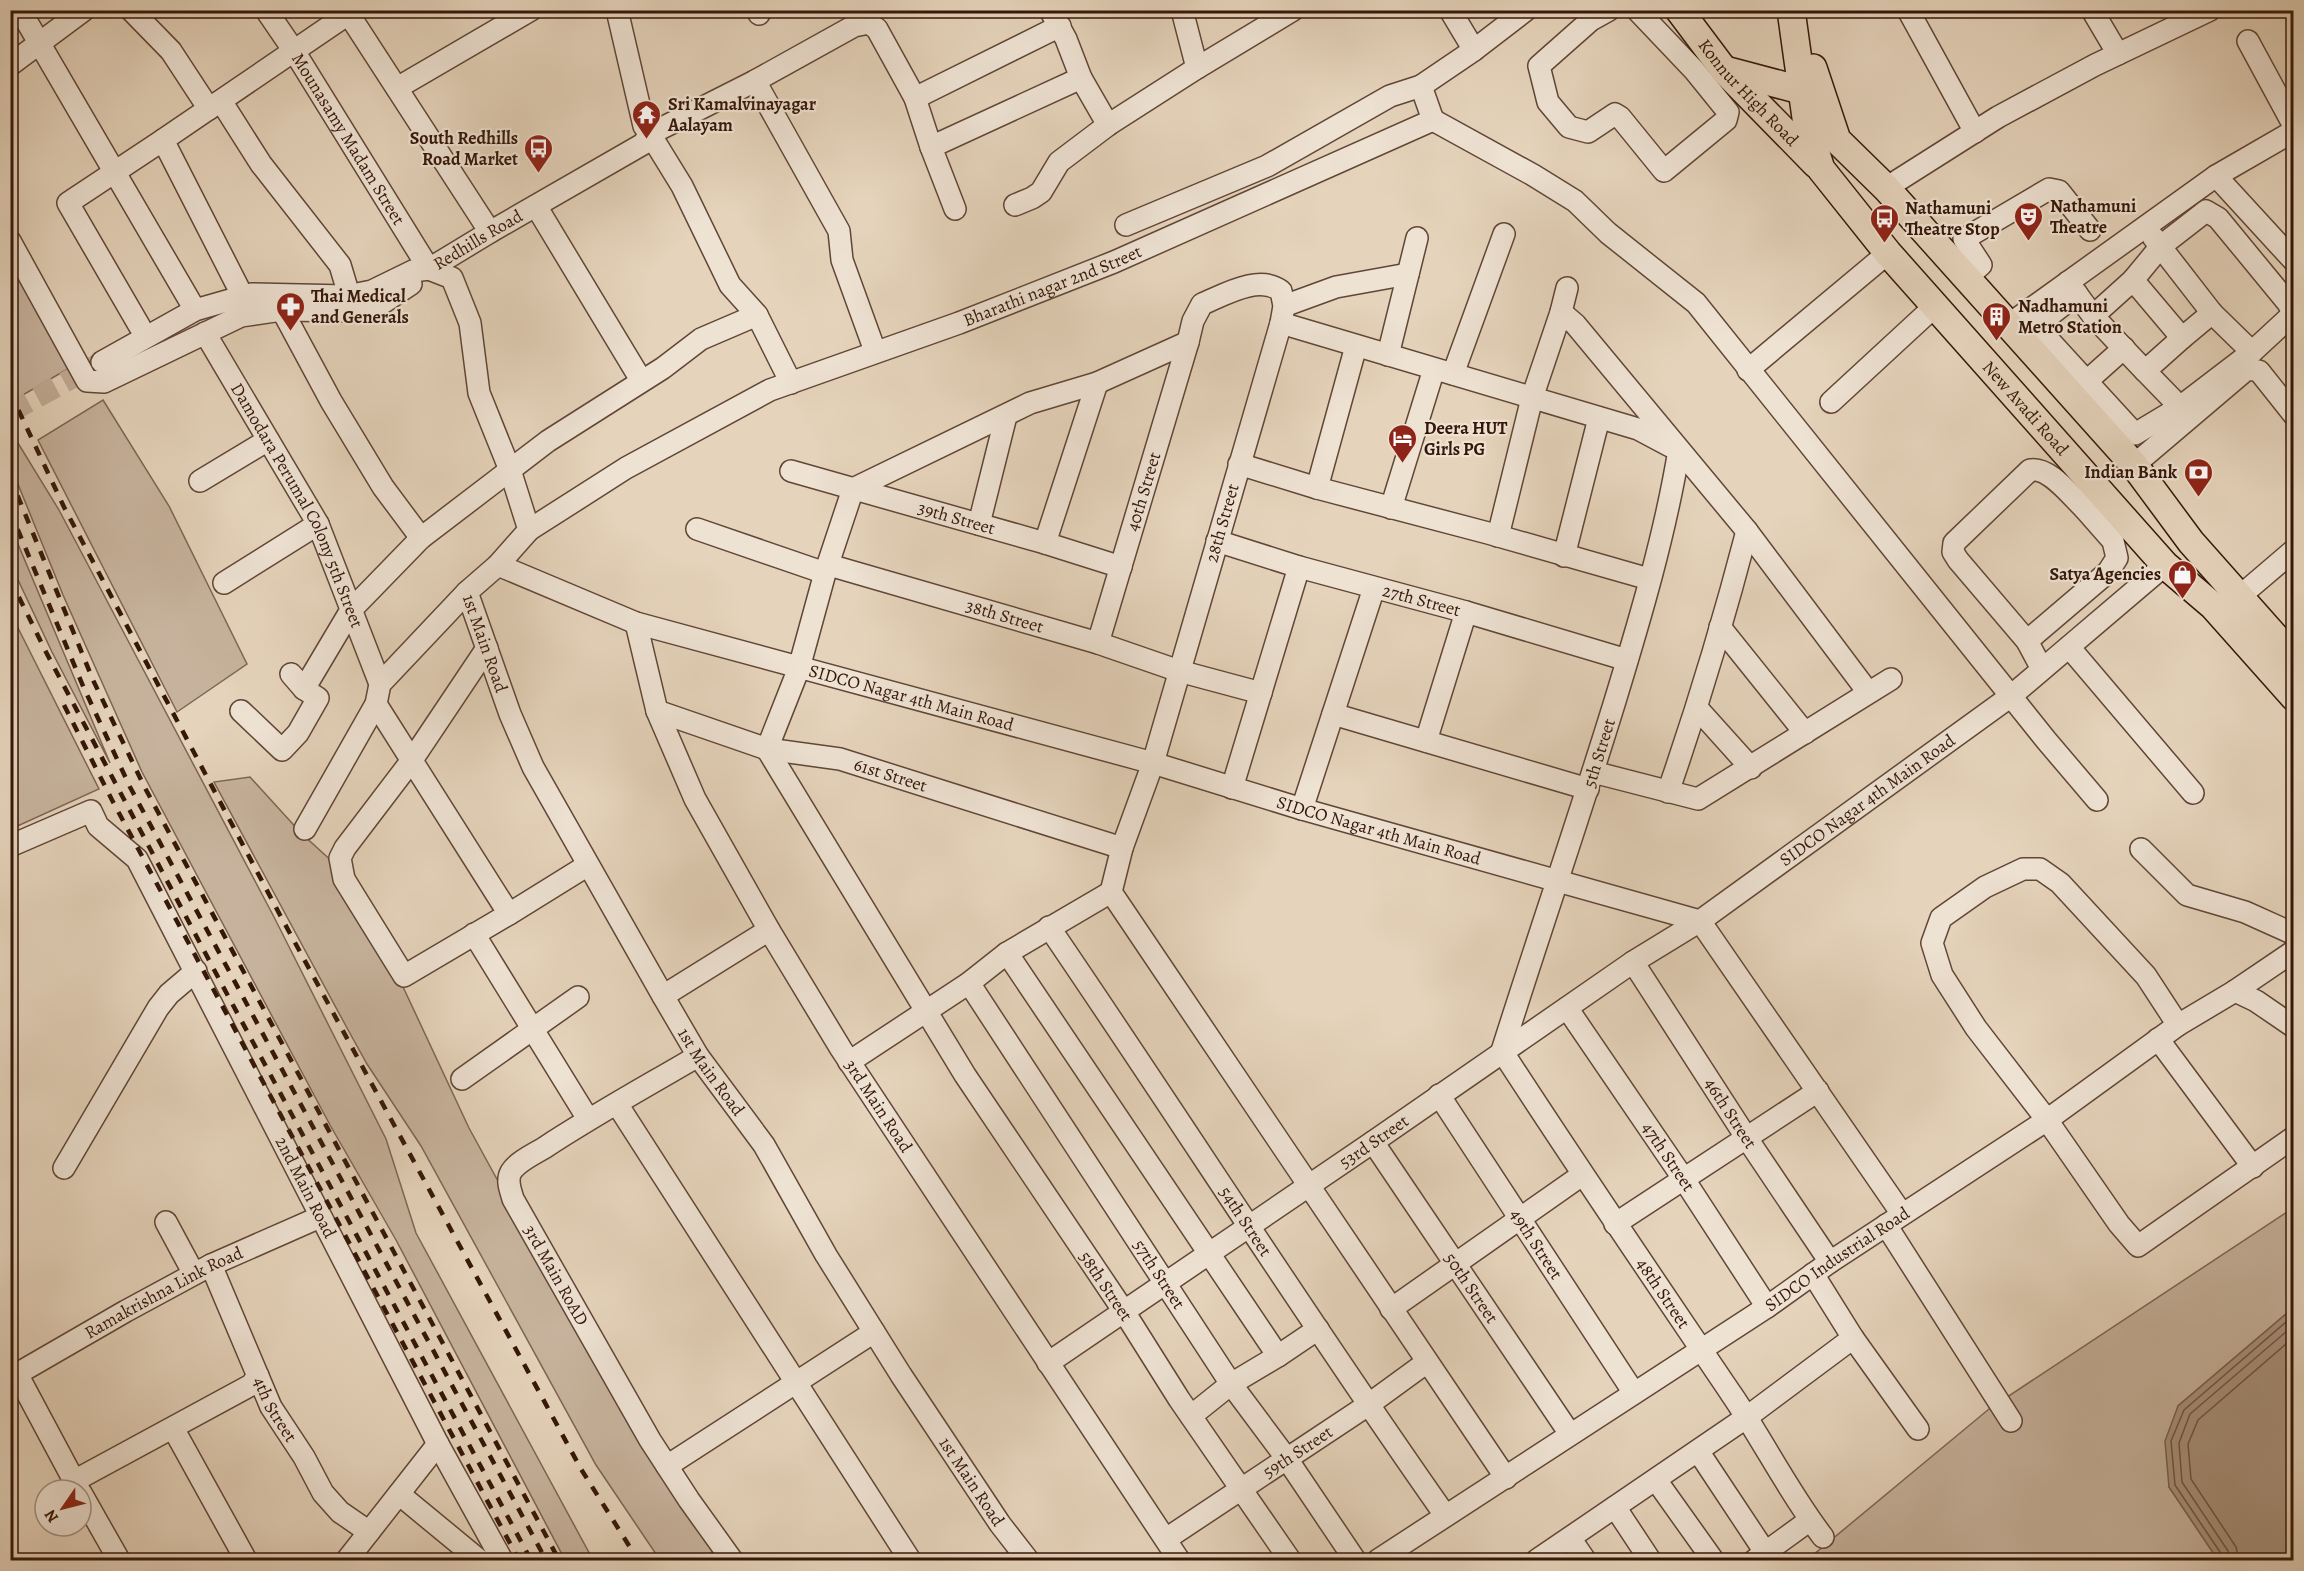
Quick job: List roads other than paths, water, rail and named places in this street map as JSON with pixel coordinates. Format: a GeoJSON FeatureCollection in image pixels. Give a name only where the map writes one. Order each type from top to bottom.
{"type":"FeatureCollection","features":[{"type":"Feature","properties":{"kind":"main road","name":"Konnur High Road"},"geometry":{"type":"LineString","coordinates":[[1679,10],[1710,65],[1825,154]]}},
{"type":"Feature","properties":{"kind":"main road","name":"New Avadi Road"},"geometry":{"type":"LineString","coordinates":[[1791,10],[1796,54],[1811,90],[1825,154],[1888,253],[1935,306],[2092,500],[2213,606],[2294,697]]}},
{"type":"Feature","properties":{"kind":"main road","name":"New Avadi Road"},"geometry":{"type":"LineString","coordinates":[[1808,10],[1813,72],[1811,90]]}},
{"type":"Feature","properties":{"kind":"main road"},"geometry":{"type":"LineString","coordinates":[[1710,65],[1811,90]]}},
{"type":"Feature","properties":{"kind":"main road","name":"New Avadi Road"},"geometry":{"type":"LineString","coordinates":[[1825,154],[1886,188],[2007,326],[2134,465],[2192,542],[2294,658]]}},
{"type":"Feature","properties":{"kind":"street"},"geometry":{"type":"LineString","coordinates":[[20,10],[191,303]]}},
{"type":"Feature","properties":{"kind":"street"},"geometry":{"type":"LineString","coordinates":[[10,65],[39,46],[84,10]]}},
{"type":"Feature","properties":{"kind":"street"},"geometry":{"type":"LineString","coordinates":[[131,10],[171,51],[335,258],[340,265],[346,285]]}},
{"type":"Feature","properties":{"kind":"street","name":"Mounasamy Madam Street"},"geometry":{"type":"LineString","coordinates":[[266,10],[294,51],[420,270]]}},
{"type":"Feature","properties":{"kind":"street"},"geometry":{"type":"LineString","coordinates":[[397,88],[531,10]]}},
{"type":"Feature","properties":{"kind":"street"},"geometry":{"type":"LineString","coordinates":[[617,10],[644,126],[682,186],[730,285],[757,315],[791,383]]}},
{"type":"Feature","properties":{"kind":"street"},"geometry":{"type":"LineString","coordinates":[[1182,10],[1197,68]]}},
{"type":"Feature","properties":{"kind":"street"},"geometry":{"type":"LineString","coordinates":[[1015,205],[1041,192],[1059,162],[1108,125],[1293,10]]}},
{"type":"Feature","properties":{"kind":"street"},"geometry":{"type":"LineString","coordinates":[[1450,10],[1474,50]]}},
{"type":"Feature","properties":{"kind":"street"},"geometry":{"type":"LineString","coordinates":[[1126,225],[1267,166],[1390,96],[1421,86],[1474,50],[1526,10]]}},
{"type":"Feature","properties":{"kind":"street"},"geometry":{"type":"LineString","coordinates":[[1609,10],[1592,20],[1539,66],[1548,102],[1569,127],[1588,132],[1615,114],[1620,117],[1664,171],[1726,120],[1728,111],[1710,65],[1637,10]]}},
{"type":"Feature","properties":{"kind":"street"},"geometry":{"type":"LineString","coordinates":[[1908,10],[1975,132]]}},
{"type":"Feature","properties":{"kind":"street"},"geometry":{"type":"LineString","coordinates":[[2092,10],[2118,54]]}},
{"type":"Feature","properties":{"kind":"street"},"geometry":{"type":"LineString","coordinates":[[1886,188],[1975,132],[2095,64],[2210,10]]}},
{"type":"Feature","properties":{"kind":"street"},"geometry":{"type":"LineString","coordinates":[[140,327],[68,203],[294,51],[347,12],[490,232]]}},
{"type":"Feature","properties":{"kind":"street"},"geometry":{"type":"LineString","coordinates":[[955,209],[915,98],[1055,18],[1081,78],[1108,125]]}},
{"type":"Feature","properties":{"kind":"street","name":"Redhills Road"},"geometry":{"type":"LineString","coordinates":[[102,362],[195,310],[251,294],[347,296],[372,291],[420,270],[643,144],[650,134],[755,81],[854,26],[869,23],[877,29],[915,98]]}},
{"type":"Feature","properties":{"kind":"street"},"geometry":{"type":"LineString","coordinates":[[2248,41],[2294,126]]}},
{"type":"Feature","properties":{"kind":"street"},"geometry":{"type":"LineString","coordinates":[[931,147],[1081,78]]}},
{"type":"Feature","properties":{"kind":"street"},"geometry":{"type":"LineString","coordinates":[[755,81],[839,231],[842,260],[875,351]]}},
{"type":"Feature","properties":{"kind":"street"},"geometry":{"type":"LineString","coordinates":[[1421,86],[1433,120],[1575,201],[1608,233],[1696,303],[2097,800]]}},
{"type":"Feature","properties":{"kind":"street","name":"Bharathi nagar 2nd Street"},"geometry":{"type":"LineString","coordinates":[[529,530],[626,468],[770,390],[959,323],[1114,262],[1433,120]]}},
{"type":"Feature","properties":{"kind":"street"},"geometry":{"type":"LineString","coordinates":[[2093,316],[2133,280],[2161,246],[2206,211],[2218,218],[2288,303],[2293,314],[2252,352],[2180,407],[2135,434],[2036,326],[2072,287],[2145,226],[2216,176],[2294,131]]}},
{"type":"Feature","properties":{"kind":"street"},"geometry":{"type":"LineString","coordinates":[[163,140],[238,287]]}},
{"type":"Feature","properties":{"kind":"street"},"geometry":{"type":"LineString","coordinates":[[2216,176],[2294,261]]}},
{"type":"Feature","properties":{"kind":"street"},"geometry":{"type":"LineString","coordinates":[[1243,177],[1256,199]]}},
{"type":"Feature","properties":{"kind":"street"},"geometry":{"type":"LineString","coordinates":[[1967,278],[1981,265],[1964,239],[2049,189],[2059,191],[2090,230]]}},
{"type":"Feature","properties":{"kind":"street"},"geometry":{"type":"LineString","coordinates":[[536,206],[641,381]]}},
{"type":"Feature","properties":{"kind":"street"},"geometry":{"type":"LineString","coordinates":[[2145,226],[2212,313],[2252,352]]}},
{"type":"Feature","properties":{"kind":"street"},"geometry":{"type":"LineString","coordinates":[[1391,508],[1444,372],[1504,234]]}},
{"type":"Feature","properties":{"kind":"street"},"geometry":{"type":"LineString","coordinates":[[1388,355],[1418,238]]}},
{"type":"Feature","properties":{"kind":"street"},"geometry":{"type":"LineString","coordinates":[[10,241],[87,381],[104,382],[241,316],[282,310],[357,310],[381,304],[415,280],[420,270]]}},
{"type":"Feature","properties":{"kind":"street"},"geometry":{"type":"LineString","coordinates":[[1748,370],[1888,253]]}},
{"type":"Feature","properties":{"kind":"street"},"geometry":{"type":"LineString","coordinates":[[77,364],[140,327],[191,303],[238,287],[346,285],[398,268],[420,270],[452,278],[470,323],[479,393],[510,470],[529,530]]}},
{"type":"Feature","properties":{"kind":"street"},"geometry":{"type":"LineString","coordinates":[[1282,315],[1336,287],[1408,274]]}},
{"type":"Feature","properties":{"kind":"street"},"geometry":{"type":"LineString","coordinates":[[2133,280],[2182,338]]}},
{"type":"Feature","properties":{"kind":"street","name":"40th Street"},"geometry":{"type":"LineString","coordinates":[[1098,643],[1193,321],[1202,304],[1261,283],[1274,286],[1281,291],[1282,315]]}},
{"type":"Feature","properties":{"kind":"street"},"geometry":{"type":"LineString","coordinates":[[2072,287],[2093,316],[2180,407]]}},
{"type":"Feature","properties":{"kind":"street"},"geometry":{"type":"LineString","coordinates":[[2007,326],[2072,287]]}},
{"type":"Feature","properties":{"kind":"street"},"geometry":{"type":"LineString","coordinates":[[1498,536],[1532,398],[1567,288]]}},
{"type":"Feature","properties":{"kind":"street"},"geometry":{"type":"LineString","coordinates":[[1831,402],[1935,306]]}},
{"type":"Feature","properties":{"kind":"street"},"geometry":{"type":"LineString","coordinates":[[282,310],[331,401],[383,487],[421,538]]}},
{"type":"Feature","properties":{"kind":"street"},"geometry":{"type":"LineString","coordinates":[[1561,312],[1575,324],[1747,531],[1868,692]]}},
{"type":"Feature","properties":{"kind":"street"},"geometry":{"type":"LineString","coordinates":[[2145,370],[2212,313]]}},
{"type":"Feature","properties":{"kind":"street"},"geometry":{"type":"LineString","coordinates":[[241,711],[282,750],[298,733],[318,698],[298,682],[351,610],[421,538],[548,441],[663,368],[701,339],[757,315]]}},
{"type":"Feature","properties":{"kind":"street"},"geometry":{"type":"LineString","coordinates":[[1282,315],[1356,346],[1638,429],[1679,450]]}},
{"type":"Feature","properties":{"kind":"street","name":"28th Street"},"geometry":{"type":"LineString","coordinates":[[1111,892],[1122,848],[1153,763],[1282,315]]}},
{"type":"Feature","properties":{"kind":"street","name":"Damodara Perumal Colony 5th Street"},"geometry":{"type":"LineString","coordinates":[[205,333],[318,524],[351,610],[378,694],[412,760],[509,914]]}},
{"type":"Feature","properties":{"kind":"street"},"geometry":{"type":"LineString","coordinates":[[767,749],[800,668],[827,569],[853,489],[1006,417],[1030,403],[1097,382],[1188,342]]}},
{"type":"Feature","properties":{"kind":"street"},"geometry":{"type":"LineString","coordinates":[[1317,488],[1356,346]]}},
{"type":"Feature","properties":{"kind":"street"},"geometry":{"type":"LineString","coordinates":[[2087,381],[2124,348]]}},
{"type":"Feature","properties":{"kind":"street"},"geometry":{"type":"LineString","coordinates":[[2134,465],[2247,369],[2259,371],[2294,415]]}},
{"type":"Feature","properties":{"kind":"street"},"geometry":{"type":"LineString","coordinates":[[1045,543],[1097,382]]}},
{"type":"Feature","properties":{"kind":"street"},"geometry":{"type":"LineString","coordinates":[[979,524],[1006,417]]}},
{"type":"Feature","properties":{"kind":"street"},"geometry":{"type":"LineString","coordinates":[[1564,556],[1599,418]]}},
{"type":"Feature","properties":{"kind":"street"},"geometry":{"type":"LineString","coordinates":[[200,481],[268,440]]}},
{"type":"Feature","properties":{"kind":"street","name":"5th Street"},"geometry":{"type":"LineString","coordinates":[[1502,1051],[1627,660],[1672,491],[1679,450]]}},
{"type":"Feature","properties":{"kind":"street"},"geometry":{"type":"LineString","coordinates":[[1239,464],[1317,488],[1649,579]]}},
{"type":"Feature","properties":{"kind":"street"},"geometry":{"type":"LineString","coordinates":[[2027,641],[2108,572],[2117,558],[2113,542],[2092,500],[2038,468],[2031,470],[1954,543],[1953,552],[2027,641],[2042,669]]}},
{"type":"Feature","properties":{"kind":"street","name":"39th Street"},"geometry":{"type":"LineString","coordinates":[[792,471],[1121,567]]}},
{"type":"Feature","properties":{"kind":"street"},"geometry":{"type":"LineString","coordinates":[[224,583],[318,524]]}},
{"type":"Feature","properties":{"kind":"street","name":"38th Street"},"geometry":{"type":"LineString","coordinates":[[697,529],[827,569],[1098,643],[1179,670],[1261,693]]}},
{"type":"Feature","properties":{"kind":"street","name":"1st Main Road"},"geometry":{"type":"LineString","coordinates":[[529,530],[498,565],[467,592],[510,714],[533,767],[698,1056],[764,1145],[826,1256],[874,1332],[971,1482],[1028,1560]]}},
{"type":"Feature","properties":{"kind":"street"},"geometry":{"type":"LineString","coordinates":[[1668,792],[1697,708],[1747,531]]}},
{"type":"Feature","properties":{"kind":"street","name":"27th Street"},"geometry":{"type":"LineString","coordinates":[[1217,541],[1299,567],[1466,612],[1627,660]]}},
{"type":"Feature","properties":{"kind":"street"},"geometry":{"type":"LineString","coordinates":[[2240,597],[2294,550]]}},
{"type":"Feature","properties":{"kind":"street","name":"SIDCO Nagar 4th Main Road"},"geometry":{"type":"LineString","coordinates":[[498,565],[636,623],[1153,763],[1232,788],[1700,921],[2011,696],[2165,565]]}},
{"type":"Feature","properties":{"kind":"street"},"geometry":{"type":"LineString","coordinates":[[1232,788],[1299,567]]}},
{"type":"Feature","properties":{"kind":"street"},"geometry":{"type":"LineString","coordinates":[[1302,808],[1374,588]]}},
{"type":"Feature","properties":{"kind":"street"},"geometry":{"type":"LineString","coordinates":[[305,829],[378,694],[467,592]]}},
{"type":"Feature","properties":{"kind":"street"},"geometry":{"type":"LineString","coordinates":[[1426,741],[1466,612]]}},
{"type":"Feature","properties":{"kind":"street","name":"3rd Main Road"},"geometry":{"type":"LineString","coordinates":[[636,623],[657,711],[695,799],[769,930],[849,1062],[1179,1560]]}},
{"type":"Feature","properties":{"kind":"street"},"geometry":{"type":"LineString","coordinates":[[1720,627],[1805,733]]}},
{"type":"Feature","properties":{"kind":"street"},"geometry":{"type":"LineString","coordinates":[[2069,647],[2193,792]]}},
{"type":"Feature","properties":{"kind":"street"},"geometry":{"type":"LineString","coordinates":[[487,648],[412,760],[345,848],[340,858],[344,879],[404,976],[588,865]]}},
{"type":"Feature","properties":{"kind":"street"},"geometry":{"type":"LineString","coordinates":[[1333,714],[1426,741],[1590,780],[1698,799],[1891,679]]}},
{"type":"Feature","properties":{"kind":"street"},"geometry":{"type":"LineString","coordinates":[[1697,708],[1751,768]]}},
{"type":"Feature","properties":{"kind":"street","name":"61st Street"},"geometry":{"type":"LineString","coordinates":[[657,711],[767,749],[840,759],[1122,848]]}},
{"type":"Feature","properties":{"kind":"street","name":"58th Street"},"geometry":{"type":"LineString","coordinates":[[767,749],[965,1075],[1191,1416],[1290,1560]]}},
{"type":"Feature","properties":{"kind":"street","name":"2nd Main Road"},"geometry":{"type":"LineString","coordinates":[[10,846],[91,811],[98,826],[137,859],[438,1444],[502,1560]]}},
{"type":"Feature","properties":{"kind":"street"},"geometry":{"type":"LineString","coordinates":[[2141,849],[2187,895],[2245,912],[2294,934]]}},
{"type":"Feature","properties":{"kind":"street"},"geometry":{"type":"LineString","coordinates":[[2178,1025],[2146,976],[2060,883],[2040,870],[2023,869],[1985,887],[1941,918],[1932,943],[1942,975],[1976,1028],[2047,1120],[2119,1224],[2138,1246],[2294,1137]]}},
{"type":"Feature","properties":{"kind":"street"},"geometry":{"type":"LineString","coordinates":[[849,1062],[969,983],[1007,953],[1111,892],[1506,1478]]}},
{"type":"Feature","properties":{"kind":"street"},"geometry":{"type":"LineString","coordinates":[[1700,921],[1818,1091],[2011,1421]]}},
{"type":"Feature","properties":{"kind":"street","name":"53rd Street"},"geometry":{"type":"LineString","coordinates":[[1048,1363],[1633,962],[1700,921]]}},
{"type":"Feature","properties":{"kind":"street","name":"54th Street"},"geometry":{"type":"LineString","coordinates":[[1049,927],[1368,1405],[1446,1515]]}},
{"type":"Feature","properties":{"kind":"street"},"geometry":{"type":"LineString","coordinates":[[663,996],[769,930]]}},
{"type":"Feature","properties":{"kind":"street"},"geometry":{"type":"LineString","coordinates":[[474,934],[588,1119]]}},
{"type":"Feature","properties":{"kind":"street","name":"SIDCO Industrial Road"},"geometry":{"type":"LineString","coordinates":[[1379,1560],[1767,1307],[1822,1268],[2047,1120],[2178,1025],[2235,991],[2294,951]]}},
{"type":"Feature","properties":{"kind":"street"},"geometry":{"type":"LineString","coordinates":[[1007,953],[1278,1356]]}},
{"type":"Feature","properties":{"kind":"street","name":"46th Street"},"geometry":{"type":"LineString","coordinates":[[1633,962],[1746,1137],[1822,1268],[1853,1338],[1918,1428]]}},
{"type":"Feature","properties":{"kind":"street"},"geometry":{"type":"LineString","coordinates":[[64,1168],[158,1008],[196,971]]}},
{"type":"Feature","properties":{"kind":"street","name":"57th Street"},"geometry":{"type":"LineString","coordinates":[[969,983],[1231,1384],[1287,1459],[1355,1560]]}},
{"type":"Feature","properties":{"kind":"street"},"geometry":{"type":"LineString","coordinates":[[2235,991],[2256,1001],[2294,1027]]}},
{"type":"Feature","properties":{"kind":"street"},"geometry":{"type":"LineString","coordinates":[[462,1079],[578,997]]}},
{"type":"Feature","properties":{"kind":"street","name":"47th Street"},"geometry":{"type":"LineString","coordinates":[[1567,1008],[1683,1178],[1767,1307]]}},
{"type":"Feature","properties":{"kind":"street"},"geometry":{"type":"LineString","coordinates":[[2158,1040],[2253,1167]]}},
{"type":"Feature","properties":{"kind":"street","name":"48th Street"},"geometry":{"type":"LineString","coordinates":[[1502,1051],[1582,1175],[1747,1417],[1810,1520],[1823,1537]]}},
{"type":"Feature","properties":{"kind":"street","name":"3rd Main RoAD"},"geometry":{"type":"LineString","coordinates":[[698,1056],[588,1119],[525,1160],[512,1171],[508,1180],[513,1199],[650,1440],[732,1560]]}},
{"type":"Feature","properties":{"kind":"street"},"geometry":{"type":"LineString","coordinates":[[1615,1224],[1818,1091]]}},
{"type":"Feature","properties":{"kind":"street","name":"49th Street"},"geometry":{"type":"LineString","coordinates":[[1439,1095],[1634,1393]]}},
{"type":"Feature","properties":{"kind":"street"},"geometry":{"type":"LineString","coordinates":[[617,1104],[910,1560]]}},
{"type":"Feature","properties":{"kind":"street","name":"50th Street"},"geometry":{"type":"LineString","coordinates":[[1373,1142],[1570,1434]]}},
{"type":"Feature","properties":{"kind":"street"},"geometry":{"type":"LineString","coordinates":[[1391,1309],[1520,1221],[1582,1175]]}},
{"type":"Feature","properties":{"kind":"street","name":"Ramakrishna Link Road"},"geometry":{"type":"LineString","coordinates":[[14,1376],[202,1270],[320,1217]]}},
{"type":"Feature","properties":{"kind":"street","name":"4th Street"},"geometry":{"type":"LineString","coordinates":[[166,1222],[202,1270],[258,1376],[271,1407],[304,1457],[323,1493],[340,1512],[369,1532]]}},
{"type":"Feature","properties":{"kind":"street"},"geometry":{"type":"LineString","coordinates":[[1191,1416],[1231,1384],[1318,1329]]}},
{"type":"Feature","properties":{"kind":"street"},"geometry":{"type":"LineString","coordinates":[[667,1466],[874,1332]]}},
{"type":"Feature","properties":{"kind":"street"},"geometry":{"type":"LineString","coordinates":[[1538,1560],[1747,1417],[1853,1338]]}},
{"type":"Feature","properties":{"kind":"street","name":"59th Street"},"geometry":{"type":"LineString","coordinates":[[1166,1539],[1368,1405],[1427,1362]]}},
{"type":"Feature","properties":{"kind":"street"},"geometry":{"type":"LineString","coordinates":[[14,1376],[72,1478]]}},
{"type":"Feature","properties":{"kind":"street"},"geometry":{"type":"LineString","coordinates":[[93,1479],[173,1428],[251,1385],[258,1376]]}},
{"type":"Feature","properties":{"kind":"street"},"geometry":{"type":"LineString","coordinates":[[173,1428],[246,1560]]}},
{"type":"Feature","properties":{"kind":"street"},"geometry":{"type":"LineString","coordinates":[[347,1560],[438,1444]]}},
{"type":"Feature","properties":{"kind":"street"},"geometry":{"type":"LineString","coordinates":[[1698,1451],[1760,1556],[1810,1520]]}},
{"type":"Feature","properties":{"kind":"street"},"geometry":{"type":"LineString","coordinates":[[1656,1480],[1713,1560]]}},
{"type":"Feature","properties":{"kind":"street"},"geometry":{"type":"LineString","coordinates":[[399,1494],[478,1560]]}},
{"type":"Feature","properties":{"kind":"street"},"geometry":{"type":"LineString","coordinates":[[1615,1507],[1650,1560]]}},
{"type":"Feature","properties":{"kind":"street"},"geometry":{"type":"LineString","coordinates":[[93,1514],[119,1560]]}},
{"type":"Feature","properties":{"kind":"street"},"geometry":{"type":"LineString","coordinates":[[1570,1538],[1585,1560]]}},
{"type":"Feature","properties":{"kind":"water"},"geometry":{"type":"Polygon","coordinates":[[[2293,1308],[2293,1560],[2218,1560],[2169,1487],[2165,1441],[2178,1406],[2293,1308]]]}},
{"type":"Feature","properties":{"kind":"tunnel"},"geometry":{"type":"LineString","coordinates":[[10,412],[102,362]]}},
{"type":"Feature","properties":{"kind":"railway"},"geometry":{"type":"LineString","coordinates":[[10,392],[64,507],[280,915],[581,1469],[638,1560]]}},
{"type":"Feature","properties":{"kind":"railway"},"geometry":{"type":"LineString","coordinates":[[10,477],[93,680],[144,786],[559,1560]]}},
{"type":"Feature","properties":{"kind":"railway"},"geometry":{"type":"LineString","coordinates":[[10,511],[83,686],[130,787],[546,1560]]}},
{"type":"Feature","properties":{"kind":"railway"},"geometry":{"type":"LineString","coordinates":[[10,579],[46,652],[219,979],[531,1560]]}},
{"type":"Feature","properties":{"kind":"railway"},"geometry":{"type":"LineString","coordinates":[[64,705],[112,800],[519,1560]]}},
{"type":"Feature","properties":{"kind":"place","name":"Sri Kamalvinayagar Aalayam"},"geometry":{"type":"Point","coordinates":[647,140]}},
{"type":"Feature","properties":{"kind":"place","name":"South Redhills Road Market"},"geometry":{"type":"Point","coordinates":[539,174]}},
{"type":"Feature","properties":{"kind":"place","name":"Nathamuni Theatre"},"geometry":{"type":"Point","coordinates":[2029,242]}},
{"type":"Feature","properties":{"kind":"place","name":"Nathamuni Theatre Stop"},"geometry":{"type":"Point","coordinates":[1884,244]}},
{"type":"Feature","properties":{"kind":"place","name":"Thai Medical and Generals"},"geometry":{"type":"Point","coordinates":[290,332]}},
{"type":"Feature","properties":{"kind":"place","name":"Nadhamuni Metro Station"},"geometry":{"type":"Point","coordinates":[1997,342]}},
{"type":"Feature","properties":{"kind":"place","name":"Deera HUT Girls PG"},"geometry":{"type":"Point","coordinates":[1403,464]}},
{"type":"Feature","properties":{"kind":"place","name":"Indian Bank"},"geometry":{"type":"Point","coordinates":[2198,498]}},
{"type":"Feature","properties":{"kind":"place","name":"Satya Agencies"},"geometry":{"type":"Point","coordinates":[2182,600]}}]}
